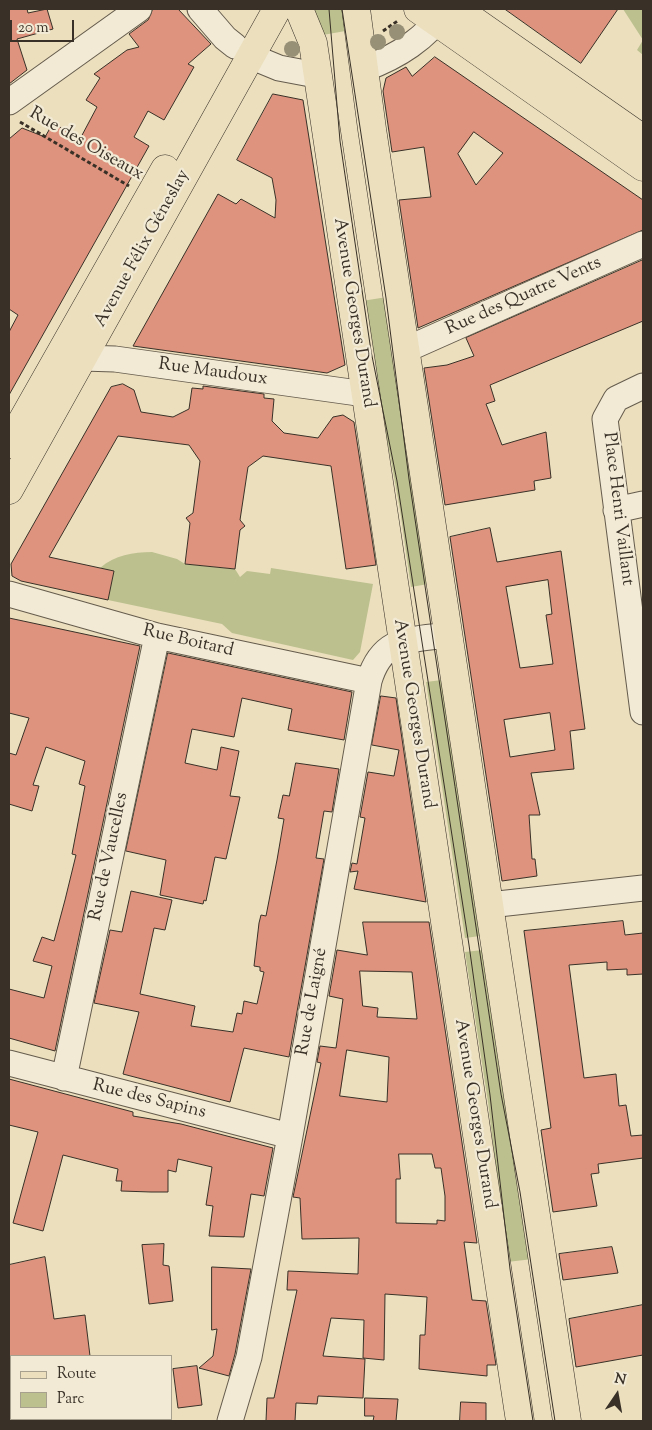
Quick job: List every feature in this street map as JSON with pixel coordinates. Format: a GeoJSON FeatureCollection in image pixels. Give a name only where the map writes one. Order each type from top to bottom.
{"type":"FeatureCollection","features":[{"type":"Feature","properties":{"kind":"main road","name":"Avenue Félix Géneslay"},"geometry":{"type":"LineString","coordinates":[[9,444],[73,353],[243,51],[255,9]]}},
{"type":"Feature","properties":{"kind":"main road","name":"Avenue Félix Géneslay"},"geometry":{"type":"LineString","coordinates":[[9,490],[73,353],[149,198],[243,51],[277,9]]}},
{"type":"Feature","properties":{"kind":"main road","name":"Avenue Georges Durand"},"geometry":{"type":"LineString","coordinates":[[299,9],[313,43],[316,75],[520,1421]]}},
{"type":"Feature","properties":{"kind":"main road"},"geometry":{"type":"LineString","coordinates":[[356,9],[448,635],[567,1421]]}},
{"type":"Feature","properties":{"kind":"main road"},"geometry":{"type":"LineString","coordinates":[[433,13],[643,139]]}},
{"type":"Feature","properties":{"kind":"main road"},"geometry":{"type":"LineString","coordinates":[[433,13],[643,167]]}},
{"type":"Feature","properties":{"kind":"street"},"geometry":{"type":"LineString","coordinates":[[13,111],[139,9]]}},
{"type":"Feature","properties":{"kind":"street"},"geometry":{"type":"LineString","coordinates":[[200,9],[225,38],[243,51],[279,68],[316,75]]}},
{"type":"Feature","properties":{"kind":"street"},"geometry":{"type":"LineString","coordinates":[[364,69],[405,51],[433,13]]}},
{"type":"Feature","properties":{"kind":"street","name":"Rue des Quatre Vents"},"geometry":{"type":"LineString","coordinates":[[406,350],[643,244]]}},
{"type":"Feature","properties":{"kind":"street","name":"Rue Maudoux"},"geometry":{"type":"LineString","coordinates":[[73,353],[365,394]]}},
{"type":"Feature","properties":{"kind":"street","name":"Place Henri Vaillant"},"geometry":{"type":"LineString","coordinates":[[643,386],[616,399],[605,419],[643,712]]}},
{"type":"Feature","properties":{"kind":"street"},"geometry":{"type":"LineString","coordinates":[[616,510],[643,504]]}},
{"type":"Feature","properties":{"kind":"street","name":"Rue Boitard"},"geometry":{"type":"LineString","coordinates":[[9,594],[157,636],[369,681]]}},
{"type":"Feature","properties":{"kind":"street","name":"Rue de Laigné"},"geometry":{"type":"LineString","coordinates":[[230,1421],[249,1356],[290,1136],[369,681],[374,667],[383,652],[402,641],[448,635]]}},
{"type":"Feature","properties":{"kind":"street","name":"Rue de Vaucelles"},"geometry":{"type":"LineString","coordinates":[[64,1078],[157,636]]}},
{"type":"Feature","properties":{"kind":"street"},"geometry":{"type":"LineString","coordinates":[[489,905],[643,888]]}},
{"type":"Feature","properties":{"kind":"street","name":"Rue des Sapins"},"geometry":{"type":"LineString","coordinates":[[9,1063],[290,1136]]}},
{"type":"Feature","properties":{"kind":"path"},"geometry":{"type":"LineString","coordinates":[[361,40],[433,13]]}},
{"type":"Feature","properties":{"kind":"path","name":"Rue des Oiseaux"},"geometry":{"type":"LineString","coordinates":[[13,111],[149,198]]}},
{"type":"Feature","properties":{"kind":"green space"},"geometry":{"type":"Polygon","coordinates":[[[348,9],[351,30],[317,36],[306,11],[348,9]]]}},
{"type":"Feature","properties":{"kind":"green space"},"geometry":{"type":"Polygon","coordinates":[[[623,9],[642,9],[643,40],[623,9]]]}},
{"type":"Feature","properties":{"kind":"green space"},"geometry":{"type":"Polygon","coordinates":[[[643,40],[643,55],[637,50],[643,40]]]}},
{"type":"Feature","properties":{"kind":"green space"},"geometry":{"type":"Polygon","coordinates":[[[387,297],[428,584],[411,587],[400,510],[362,301],[387,297]]]}},
{"type":"Feature","properties":{"kind":"green space"},"geometry":{"type":"Polygon","coordinates":[[[152,552],[177,559],[185,564],[235,569],[240,577],[247,571],[270,574],[271,568],[373,584],[360,652],[353,660],[232,633],[222,624],[108,600],[114,571],[100,568],[112,560],[125,555],[152,552]]]}},
{"type":"Feature","properties":{"kind":"green space"},"geometry":{"type":"Polygon","coordinates":[[[442,680],[480,936],[465,938],[426,682],[442,680]]]}},
{"type":"Feature","properties":{"kind":"green space"},"geometry":{"type":"Polygon","coordinates":[[[483,950],[533,1259],[507,1262],[488,1102],[465,952],[483,950]]]}},
{"type":"Feature","properties":{"kind":"building"},"geometry":{"type":"Polygon","coordinates":[[[9,9],[27,9],[28,13],[47,9],[53,29],[17,39],[27,70],[9,84],[9,9]]]}},
{"type":"Feature","properties":{"kind":"building"},"geometry":{"type":"Polygon","coordinates":[[[153,9],[178,9],[211,44],[188,64],[194,67],[164,120],[148,111],[134,137],[149,146],[9,395],[9,332],[18,315],[9,309],[9,139],[22,128],[45,137],[53,123],[80,139],[97,107],[86,100],[100,78],[94,74],[127,50],[139,47],[129,34],[148,20],[153,9]]]}},
{"type":"Feature","properties":{"kind":"building"},"geometry":{"type":"Polygon","coordinates":[[[505,9],[618,9],[581,63],[505,9]]]}},
{"type":"Feature","properties":{"kind":"building"},"geometry":{"type":"Polygon","coordinates":[[[435,57],[643,200],[643,230],[418,328],[399,200],[431,197],[424,147],[392,152],[383,91],[386,78],[406,67],[412,76],[435,57]],[[474,132],[458,154],[476,185],[503,153],[474,132]]]}},
{"type":"Feature","properties":{"kind":"building"},"geometry":{"type":"Polygon","coordinates":[[[273,94],[303,100],[345,365],[327,373],[133,346],[218,194],[236,204],[241,199],[275,218],[276,200],[272,178],[237,160],[273,94]]]}},
{"type":"Feature","properties":{"kind":"building"},"geometry":{"type":"Polygon","coordinates":[[[643,260],[643,321],[490,385],[495,401],[486,404],[502,445],[546,432],[551,478],[534,481],[535,490],[445,505],[424,368],[447,365],[474,356],[466,338],[643,260]]]}},
{"type":"Feature","properties":{"kind":"building"},"geometry":{"type":"Polygon","coordinates":[[[123,384],[134,390],[141,412],[173,417],[189,409],[192,388],[203,389],[203,386],[264,394],[264,398],[274,399],[272,421],[284,433],[318,438],[333,417],[343,415],[354,422],[376,565],[346,569],[331,466],[263,456],[248,467],[240,520],[245,526],[240,530],[235,569],[185,564],[190,523],[186,518],[193,513],[200,461],[189,445],[118,436],[49,557],[114,571],[108,600],[21,581],[12,576],[11,564],[111,387],[123,384]]]}},
{"type":"Feature","properties":{"kind":"building"},"geometry":{"type":"Polygon","coordinates":[[[490,528],[497,562],[561,551],[585,729],[570,731],[574,769],[531,773],[540,815],[529,815],[532,859],[535,859],[537,876],[502,881],[450,537],[490,528]],[[548,580],[506,587],[520,668],[553,664],[546,615],[552,614],[548,580]],[[550,713],[504,720],[510,757],[555,750],[550,713]]]}},
{"type":"Feature","properties":{"kind":"building"},"geometry":{"type":"Polygon","coordinates":[[[9,618],[140,646],[55,1051],[9,1038],[9,989],[44,998],[52,966],[33,961],[42,937],[54,941],[65,900],[76,855],[72,854],[85,786],[79,784],[85,761],[46,747],[33,785],[39,786],[32,811],[9,804],[9,753],[16,755],[29,718],[9,713],[9,618]]]}},
{"type":"Feature","properties":{"kind":"building"},"geometry":{"type":"Polygon","coordinates":[[[168,653],[352,692],[344,740],[288,730],[292,709],[242,698],[234,737],[192,729],[185,763],[217,770],[221,747],[239,751],[230,796],[240,797],[226,859],[215,857],[206,901],[204,900],[203,904],[160,895],[166,860],[126,851],[168,653]]]}},
{"type":"Feature","properties":{"kind":"building"},"geometry":{"type":"Polygon","coordinates":[[[381,696],[396,698],[426,902],[354,889],[358,871],[350,872],[352,863],[357,864],[365,818],[360,817],[368,772],[394,776],[399,750],[372,745],[381,696]]]}},
{"type":"Feature","properties":{"kind":"building"},"geometry":{"type":"Polygon","coordinates":[[[296,763],[339,769],[332,812],[324,811],[316,858],[324,859],[289,1057],[244,1048],[230,1102],[123,1074],[139,1012],[94,1003],[110,930],[122,932],[131,891],[172,900],[165,930],[154,928],[140,994],[195,1006],[191,1026],[233,1032],[237,1013],[242,1014],[244,1001],[257,1004],[264,972],[260,971],[260,967],[254,966],[259,923],[261,915],[266,916],[277,860],[284,819],[278,818],[283,795],[289,796],[296,763]]]}},
{"type":"Feature","properties":{"kind":"building"},"geometry":{"type":"Polygon","coordinates":[[[623,921],[625,935],[643,933],[643,974],[627,975],[627,969],[607,970],[607,962],[569,965],[584,1078],[616,1074],[619,1106],[626,1105],[631,1136],[643,1135],[643,1158],[598,1164],[599,1173],[591,1174],[597,1206],[553,1212],[541,1130],[551,1128],[524,931],[623,921]]]}},
{"type":"Feature","properties":{"kind":"building"},"geometry":{"type":"Polygon","coordinates":[[[363,922],[429,922],[477,1243],[464,1242],[472,1300],[486,1301],[496,1365],[487,1365],[487,1376],[419,1369],[420,1335],[425,1335],[427,1297],[385,1294],[384,1360],[363,1358],[364,1320],[331,1318],[323,1356],[365,1359],[363,1398],[318,1396],[317,1404],[296,1403],[295,1421],[266,1421],[267,1398],[274,1398],[297,1290],[287,1290],[288,1271],[358,1274],[359,1238],[302,1239],[300,1198],[293,1197],[321,1063],[317,1062],[320,1046],[336,1048],[343,999],[329,996],[337,950],[367,955],[363,922]],[[360,971],[363,1006],[378,1008],[377,1017],[417,1019],[412,972],[360,971]],[[347,1050],[340,1096],[387,1102],[389,1057],[347,1050]],[[399,1154],[400,1179],[396,1179],[396,1223],[437,1224],[437,1220],[445,1221],[445,1196],[441,1168],[435,1168],[432,1154],[399,1154]]]}},
{"type":"Feature","properties":{"kind":"building"},"geometry":{"type":"Polygon","coordinates":[[[9,1079],[133,1112],[133,1116],[181,1124],[273,1148],[264,1196],[251,1194],[244,1237],[209,1236],[213,1206],[206,1205],[212,1167],[178,1159],[176,1172],[168,1170],[168,1192],[121,1191],[122,1181],[116,1181],[118,1169],[63,1155],[43,1231],[13,1223],[38,1132],[9,1125],[9,1079]]]}},
{"type":"Feature","properties":{"kind":"building"},"geometry":{"type":"Polygon","coordinates":[[[164,1244],[163,1265],[169,1266],[173,1301],[149,1304],[142,1245],[164,1244]]]}},
{"type":"Feature","properties":{"kind":"building"},"geometry":{"type":"Polygon","coordinates":[[[612,1247],[618,1273],[563,1280],[559,1254],[612,1247]]]}},
{"type":"Feature","properties":{"kind":"building"},"geometry":{"type":"Polygon","coordinates":[[[45,1257],[54,1319],[85,1315],[90,1355],[10,1355],[9,1358],[9,1265],[45,1257]]]}},
{"type":"Feature","properties":{"kind":"building"},"geometry":{"type":"Polygon","coordinates":[[[212,1267],[251,1269],[229,1376],[199,1368],[213,1356],[217,1329],[212,1330],[212,1267]]]}},
{"type":"Feature","properties":{"kind":"building"},"geometry":{"type":"Polygon","coordinates":[[[643,1305],[643,1355],[576,1367],[569,1319],[643,1305]]]}},
{"type":"Feature","properties":{"kind":"building"},"geometry":{"type":"Polygon","coordinates":[[[197,1366],[202,1405],[178,1408],[173,1369],[197,1366]]]}},
{"type":"Feature","properties":{"kind":"building"},"geometry":{"type":"Polygon","coordinates":[[[365,1398],[398,1399],[396,1421],[373,1421],[374,1416],[365,1416],[365,1398]]]}},
{"type":"Feature","properties":{"kind":"building"},"geometry":{"type":"Polygon","coordinates":[[[461,1402],[486,1403],[486,1421],[460,1421],[461,1402]]]}},
{"type":"Feature","properties":{"kind":"tram line"},"geometry":{"type":"LineString","coordinates":[[329,9],[340,141],[371,351],[397,481],[469,945],[490,1095],[510,1269],[533,1421]]}},
{"type":"Feature","properties":{"kind":"tram line"},"geometry":{"type":"LineString","coordinates":[[342,9],[386,298],[409,479],[501,1094],[520,1192],[555,1421]]}}]}
